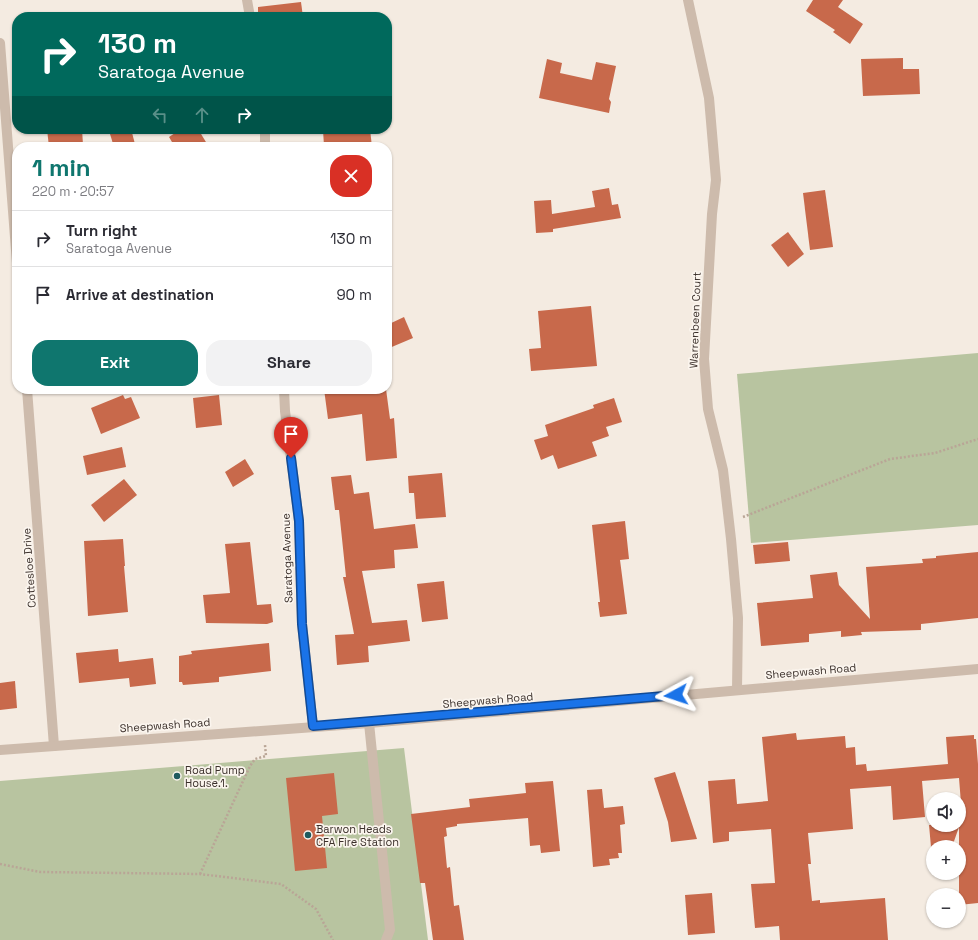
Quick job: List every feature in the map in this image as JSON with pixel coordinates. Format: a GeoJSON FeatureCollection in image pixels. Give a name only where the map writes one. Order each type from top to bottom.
{"type":"FeatureCollection","features":[{"type":"Feature","properties":{"kind":"street"},"geometry":{"type":"LineString","coordinates":[[247,0],[249,12]]}},
{"type":"Feature","properties":{"kind":"street","name":"Warrenbeen Court"},"geometry":{"type":"LineString","coordinates":[[688,0],[709,98],[716,180],[712,214],[704,359],[708,409],[723,470],[729,523],[738,618],[737,690]]}},
{"type":"Feature","properties":{"kind":"street"},"geometry":{"type":"LineString","coordinates":[[0,43],[12,198]]}},
{"type":"Feature","properties":{"kind":"street","name":"Cottesloe Drive"},"geometry":{"type":"LineString","coordinates":[[27,394],[54,746]]}},
{"type":"Feature","properties":{"kind":"street","name":"Saratoga Avenue"},"geometry":{"type":"LineString","coordinates":[[284,394],[299,521],[302,624],[313,726]]}},
{"type":"Feature","properties":{"kind":"street","name":"Sheepwash Road"},"geometry":{"type":"LineString","coordinates":[[0,750],[369,722],[978,669]]}},
{"type":"Feature","properties":{"kind":"street"},"geometry":{"type":"LineString","coordinates":[[369,722],[390,930],[386,940]]}},
{"type":"Feature","properties":{"kind":"path"},"geometry":{"type":"LineString","coordinates":[[729,523],[890,459],[935,453],[978,439]]}},
{"type":"Feature","properties":{"kind":"path"},"geometry":{"type":"LineString","coordinates":[[200,874],[250,766],[255,759],[266,756],[264,730]]}},
{"type":"Feature","properties":{"kind":"path"},"geometry":{"type":"LineString","coordinates":[[0,864],[40,872],[200,874],[281,884],[316,909],[333,940]]}},
{"type":"Feature","properties":{"kind":"green space"},"geometry":{"type":"Polygon","coordinates":[[[978,353],[978,525],[751,543],[737,374],[978,353]]]}},
{"type":"Feature","properties":{"kind":"green space"},"geometry":{"type":"Polygon","coordinates":[[[404,748],[428,940],[0,940],[0,781],[404,748]]]}},
{"type":"Feature","properties":{"kind":"building"},"geometry":{"type":"Polygon","coordinates":[[[813,0],[843,0],[838,7],[863,24],[850,44],[833,32],[835,30],[806,11],[813,0]]]}},
{"type":"Feature","properties":{"kind":"building"},"geometry":{"type":"Polygon","coordinates":[[[301,2],[302,12],[258,12],[258,7],[301,2]]]}},
{"type":"Feature","properties":{"kind":"building"},"geometry":{"type":"Polygon","coordinates":[[[903,58],[903,69],[919,69],[920,94],[863,96],[861,59],[903,58]]]}},
{"type":"Feature","properties":{"kind":"building"},"geometry":{"type":"Polygon","coordinates":[[[547,59],[562,63],[560,73],[592,80],[596,62],[616,66],[609,99],[611,102],[609,113],[539,98],[547,59]]]}},
{"type":"Feature","properties":{"kind":"building"},"geometry":{"type":"Polygon","coordinates":[[[48,134],[82,134],[83,142],[48,142],[48,134]]]}},
{"type":"Feature","properties":{"kind":"building"},"geometry":{"type":"Polygon","coordinates":[[[110,134],[132,134],[134,142],[112,142],[110,134]]]}},
{"type":"Feature","properties":{"kind":"building"},"geometry":{"type":"Polygon","coordinates":[[[174,134],[201,134],[206,142],[172,142],[169,137],[174,134]]]}},
{"type":"Feature","properties":{"kind":"building"},"geometry":{"type":"Polygon","coordinates":[[[323,134],[371,134],[371,142],[324,142],[323,134]]]}},
{"type":"Feature","properties":{"kind":"building"},"geometry":{"type":"Polygon","coordinates":[[[609,188],[612,205],[618,204],[621,218],[553,229],[553,232],[536,233],[534,201],[551,200],[552,214],[595,207],[592,191],[609,188]]]}},
{"type":"Feature","properties":{"kind":"building"},"geometry":{"type":"Polygon","coordinates":[[[825,190],[833,247],[810,250],[803,193],[825,190]]]}},
{"type":"Feature","properties":{"kind":"building"},"geometry":{"type":"Polygon","coordinates":[[[788,232],[804,254],[788,267],[771,245],[788,232]]]}},
{"type":"Feature","properties":{"kind":"building"},"geometry":{"type":"Polygon","coordinates":[[[591,306],[597,366],[531,371],[529,349],[541,348],[538,311],[591,306]]]}},
{"type":"Feature","properties":{"kind":"building"},"geometry":{"type":"Polygon","coordinates":[[[404,317],[413,338],[392,347],[392,323],[404,317]]]}},
{"type":"Feature","properties":{"kind":"building"},"geometry":{"type":"Polygon","coordinates":[[[325,394],[387,394],[390,419],[394,418],[397,458],[366,461],[362,414],[328,419],[325,394]]]}},
{"type":"Feature","properties":{"kind":"building"},"geometry":{"type":"Polygon","coordinates":[[[123,395],[125,399],[131,397],[140,418],[101,434],[91,408],[123,395]]]}},
{"type":"Feature","properties":{"kind":"building"},"geometry":{"type":"Polygon","coordinates":[[[219,395],[222,425],[196,428],[193,398],[219,395]]]}},
{"type":"Feature","properties":{"kind":"building"},"geometry":{"type":"Polygon","coordinates":[[[614,398],[622,422],[606,427],[609,436],[592,442],[597,456],[558,469],[553,455],[541,460],[534,440],[548,436],[545,425],[594,408],[593,405],[614,398]]]}},
{"type":"Feature","properties":{"kind":"building"},"geometry":{"type":"Polygon","coordinates":[[[122,447],[126,467],[87,475],[83,456],[122,447]]]}},
{"type":"Feature","properties":{"kind":"building"},"geometry":{"type":"Polygon","coordinates":[[[245,459],[254,474],[233,487],[225,472],[245,459]]]}},
{"type":"Feature","properties":{"kind":"building"},"geometry":{"type":"Polygon","coordinates":[[[442,473],[446,517],[416,519],[414,493],[409,493],[408,476],[442,473]]]}},
{"type":"Feature","properties":{"kind":"building"},"geometry":{"type":"Polygon","coordinates":[[[351,475],[354,494],[369,492],[374,529],[415,524],[418,548],[394,550],[395,568],[362,571],[372,623],[407,620],[410,641],[368,646],[369,662],[337,665],[335,635],[354,634],[343,577],[346,577],[339,510],[335,510],[331,477],[351,475]]]}},
{"type":"Feature","properties":{"kind":"building"},"geometry":{"type":"Polygon","coordinates":[[[124,479],[137,495],[104,522],[91,505],[124,479]]]}},
{"type":"Feature","properties":{"kind":"building"},"geometry":{"type":"Polygon","coordinates":[[[625,521],[629,559],[620,560],[627,614],[600,617],[598,602],[600,602],[592,525],[625,521]]]}},
{"type":"Feature","properties":{"kind":"building"},"geometry":{"type":"Polygon","coordinates":[[[123,539],[128,612],[88,616],[84,541],[123,539]]]}},
{"type":"Feature","properties":{"kind":"building"},"geometry":{"type":"Polygon","coordinates":[[[250,542],[257,605],[271,604],[273,622],[267,624],[206,623],[203,595],[230,593],[225,544],[250,542]]]}},
{"type":"Feature","properties":{"kind":"building"},"geometry":{"type":"Polygon","coordinates":[[[788,542],[790,561],[755,564],[753,545],[788,542]]]}},
{"type":"Feature","properties":{"kind":"building"},"geometry":{"type":"Polygon","coordinates":[[[978,552],[978,618],[921,624],[921,630],[861,632],[862,635],[841,637],[841,631],[809,634],[809,642],[761,646],[757,603],[813,598],[810,575],[837,572],[839,585],[870,619],[866,567],[923,563],[922,559],[936,558],[936,556],[978,552]]]}},
{"type":"Feature","properties":{"kind":"building"},"geometry":{"type":"Polygon","coordinates":[[[444,581],[448,619],[422,622],[417,584],[444,581]]]}},
{"type":"Feature","properties":{"kind":"building"},"geometry":{"type":"Polygon","coordinates":[[[269,643],[271,671],[219,677],[219,682],[183,685],[182,682],[179,682],[179,656],[192,654],[191,651],[269,643]]]}},
{"type":"Feature","properties":{"kind":"building"},"geometry":{"type":"Polygon","coordinates":[[[118,649],[119,662],[153,658],[156,684],[130,687],[129,678],[79,683],[76,653],[118,649]]]}},
{"type":"Feature","properties":{"kind":"building"},"geometry":{"type":"Polygon","coordinates":[[[15,681],[17,708],[0,710],[0,683],[15,681]]]}},
{"type":"Feature","properties":{"kind":"building"},"geometry":{"type":"Polygon","coordinates":[[[796,733],[797,740],[845,736],[846,748],[855,747],[856,765],[866,764],[867,771],[948,764],[946,737],[974,735],[974,739],[976,739],[978,764],[978,903],[966,904],[966,888],[959,888],[959,880],[966,880],[966,840],[959,840],[959,832],[966,832],[966,792],[960,792],[959,778],[922,781],[925,817],[893,820],[891,786],[850,789],[853,829],[808,833],[811,864],[808,864],[812,901],[820,900],[820,903],[885,898],[888,940],[780,940],[779,926],[755,928],[751,884],[775,883],[771,829],[729,832],[729,841],[713,843],[708,781],[735,779],[737,804],[768,801],[762,737],[796,733]]]}},
{"type":"Feature","properties":{"kind":"building"},"geometry":{"type":"Polygon","coordinates":[[[675,772],[697,839],[671,842],[668,822],[654,778],[675,772]]]}},
{"type":"Feature","properties":{"kind":"building","name":"Barwon Heads CFA Fire Station"},"geometry":{"type":"Polygon","coordinates":[[[334,773],[338,814],[322,816],[327,868],[295,871],[286,778],[334,773]]]}},
{"type":"Feature","properties":{"kind":"building"},"geometry":{"type":"Polygon","coordinates":[[[553,781],[560,851],[541,853],[540,845],[530,846],[528,818],[457,824],[457,826],[446,828],[447,836],[444,837],[447,868],[450,867],[454,906],[459,905],[464,940],[433,940],[425,883],[420,883],[411,814],[470,807],[469,799],[526,793],[525,783],[553,781]]]}},
{"type":"Feature","properties":{"kind":"building"},"geometry":{"type":"Polygon","coordinates":[[[602,789],[604,808],[623,806],[625,824],[620,825],[622,853],[618,853],[619,858],[609,859],[610,865],[593,867],[587,790],[602,789]]]}},
{"type":"Feature","properties":{"kind":"building"},"geometry":{"type":"Polygon","coordinates":[[[930,832],[957,832],[954,840],[930,840],[930,832]]]}},
{"type":"Feature","properties":{"kind":"building"},"geometry":{"type":"Polygon","coordinates":[[[712,893],[715,933],[688,935],[685,895],[712,893]]]}},
{"type":"Feature","properties":{"kind":"place","name":"Road Pump House.1."},"geometry":{"type":"Point","coordinates":[177,776]}},
{"type":"Feature","properties":{"kind":"place","name":"Barwon Heads CFA Fire Station"},"geometry":{"type":"Point","coordinates":[308,835]}},
{"type":"Feature","properties":{"kind":"route"},"geometry":{"type":"LineString","coordinates":[[291,458],[299,521],[302,624],[313,726],[676,695]]}}]}
